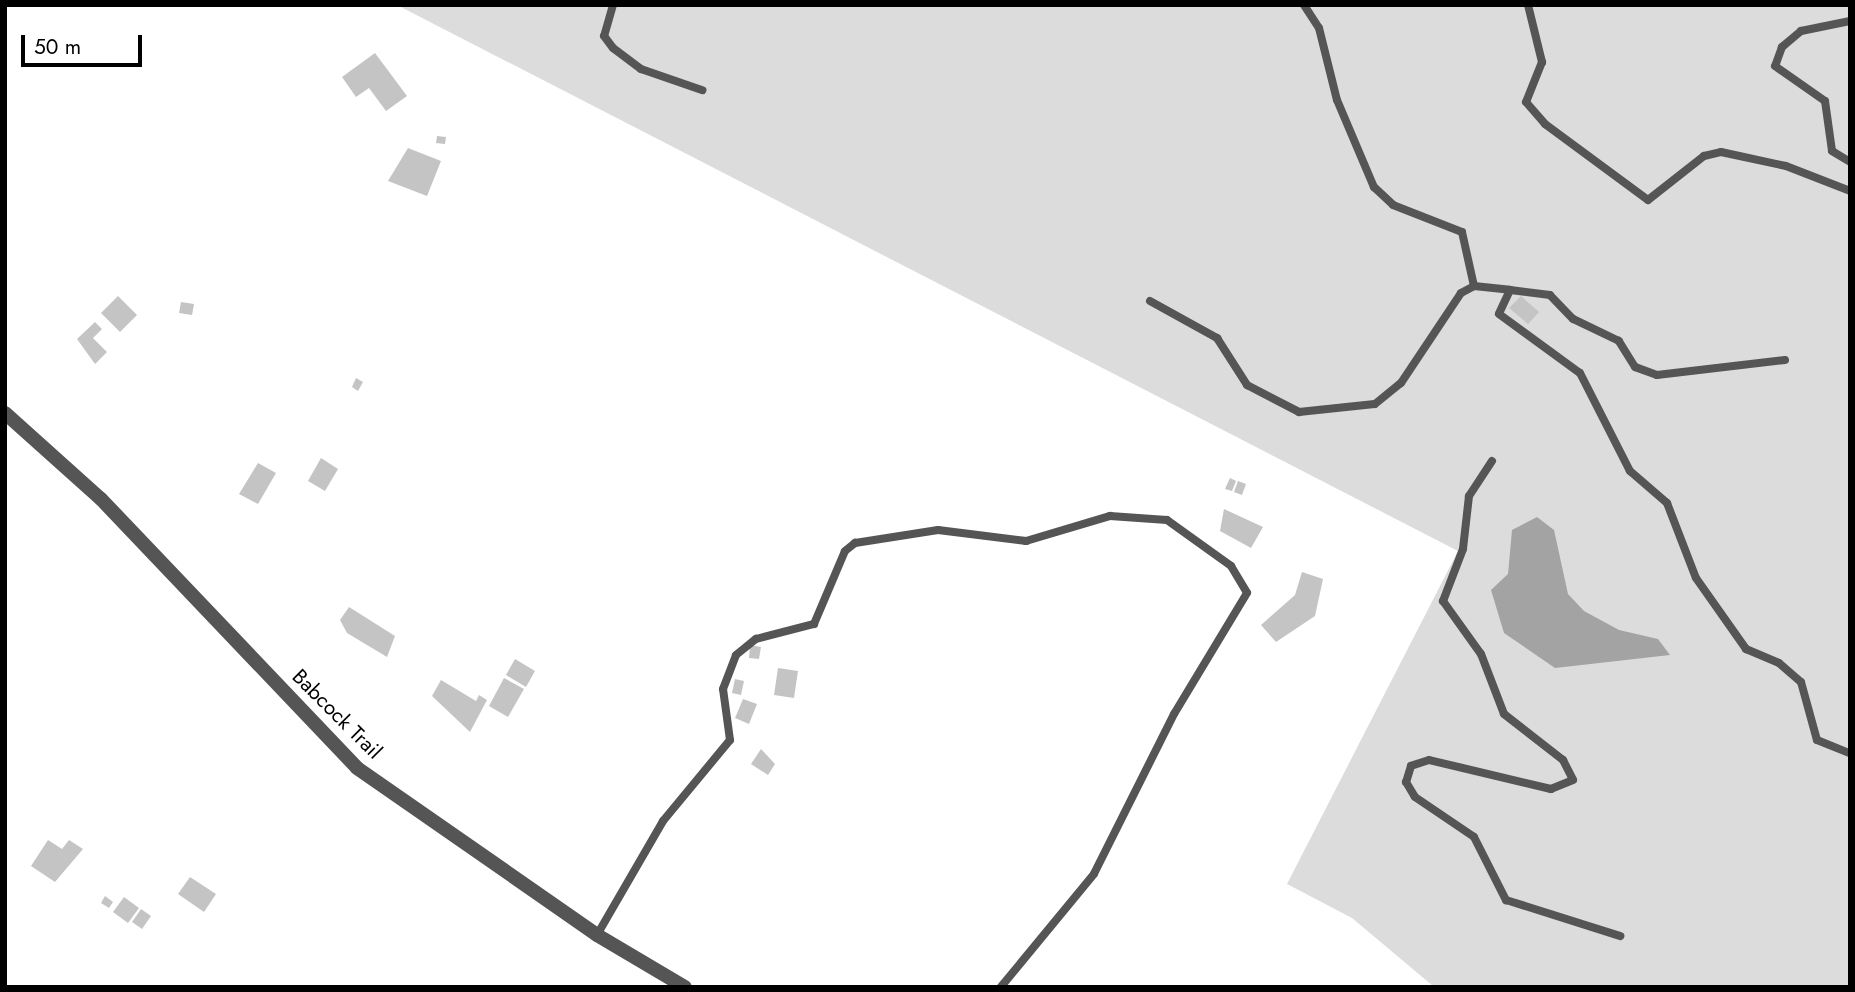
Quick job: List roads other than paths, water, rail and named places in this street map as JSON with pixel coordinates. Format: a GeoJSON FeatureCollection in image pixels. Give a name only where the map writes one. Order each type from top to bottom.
{"type":"FeatureCollection","features":[{"type":"Feature","properties":{"kind":"street","name":"Babcock Trail"},"geometry":{"type":"LineString","coordinates":[[5,412],[101,499],[357,768],[597,935],[685,987]]}},
{"type":"Feature","properties":{"kind":"lane"},"geometry":{"type":"LineString","coordinates":[[613,5],[604,36],[613,48],[641,69],[702,90]]}},
{"type":"Feature","properties":{"kind":"lane"},"geometry":{"type":"LineString","coordinates":[[1304,5],[1319,29],[1337,100],[1374,187],[1393,205],[1462,232],[1474,286]]}},
{"type":"Feature","properties":{"kind":"lane"},"geometry":{"type":"LineString","coordinates":[[1528,5],[1542,62],[1526,102],[1545,124],[1648,200],[1704,156],[1721,152],[1786,166],[1850,191]]}},
{"type":"Feature","properties":{"kind":"lane"},"geometry":{"type":"LineString","coordinates":[[1850,21],[1801,31],[1782,47],[1775,66],[1825,101],[1832,151],[1850,162]]}},
{"type":"Feature","properties":{"kind":"lane"},"geometry":{"type":"LineString","coordinates":[[1150,301],[1217,338],[1247,385],[1299,412],[1376,404],[1401,383],[1461,293],[1474,286],[1550,295],[1573,319],[1619,341],[1643,373],[1785,360]]}},
{"type":"Feature","properties":{"kind":"lane"},"geometry":{"type":"LineString","coordinates":[[1510,290],[1499,314],[1580,373],[1630,471],[1667,503],[1696,578],[1746,649],[1779,663],[1801,682],[1817,740],[1850,753]]}},
{"type":"Feature","properties":{"kind":"lane"},"geometry":{"type":"LineString","coordinates":[[1492,461],[1469,496],[1463,550],[1443,601],[1481,654],[1504,714],[1563,760],[1573,780],[1550,789],[1429,760],[1411,766],[1406,782],[1415,797],[1479,843],[1506,900],[1620,936]]}},
{"type":"Feature","properties":{"kind":"lane"},"geometry":{"type":"LineString","coordinates":[[597,935],[663,821],[730,740],[723,689],[736,655],[756,639],[814,624],[845,551],[855,543],[939,530],[1026,541],[1110,516],[1167,520],[1231,566],[1247,593],[1174,714],[1094,874],[1001,987]]}}]}
